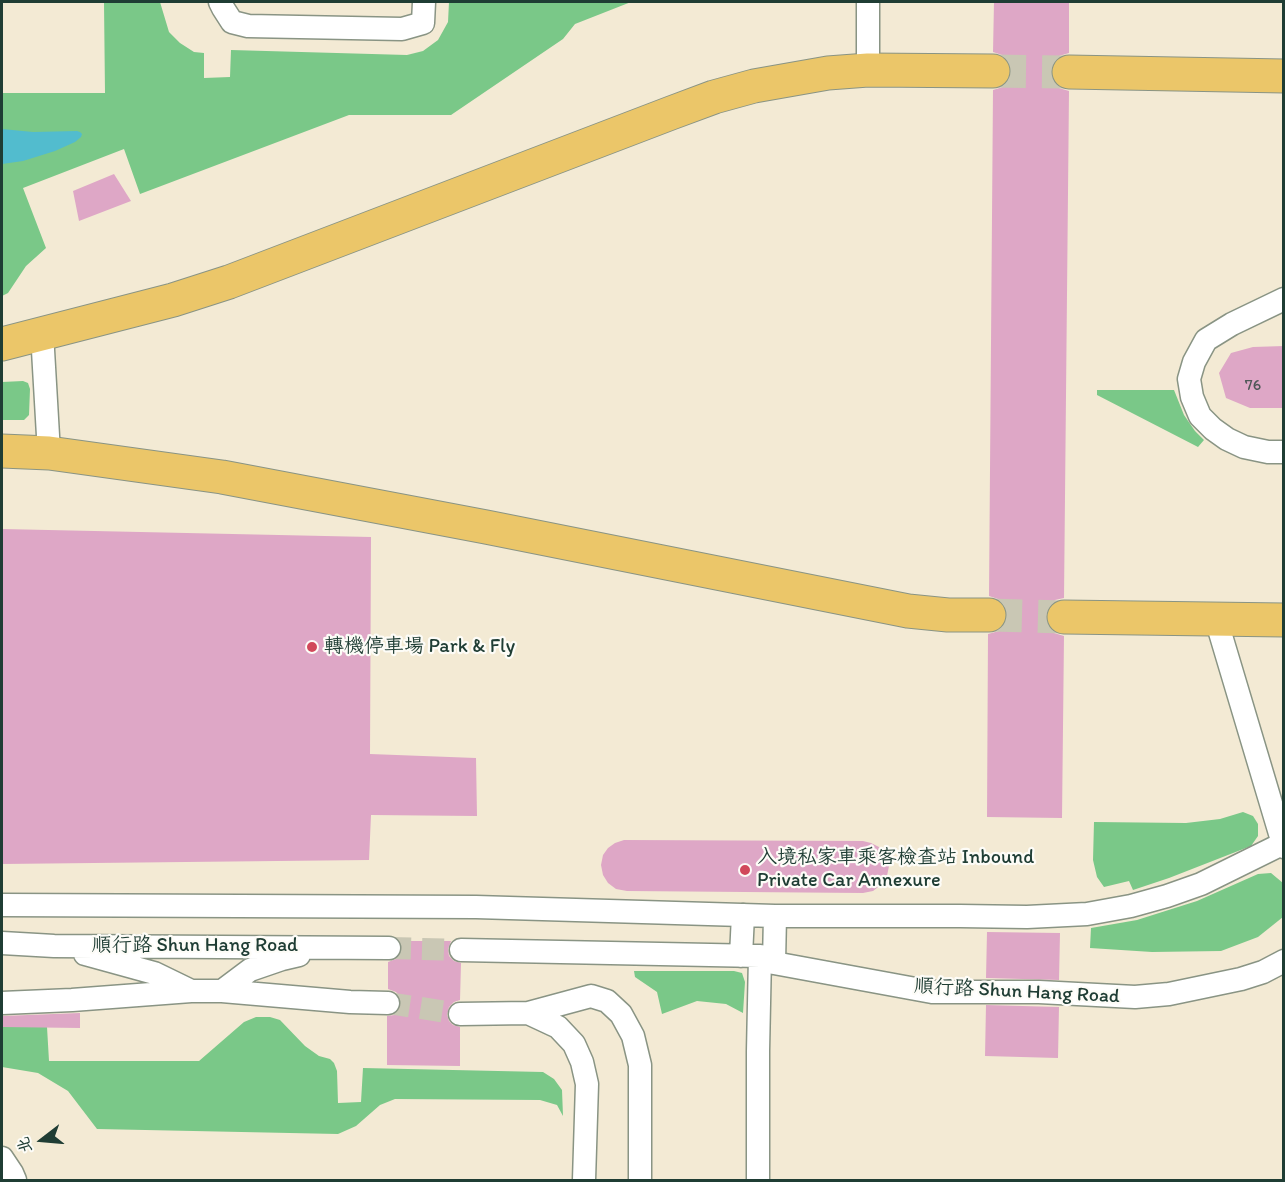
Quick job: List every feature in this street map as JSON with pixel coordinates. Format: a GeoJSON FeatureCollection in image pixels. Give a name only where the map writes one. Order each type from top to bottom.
{"type":"FeatureCollection","features":[{"type":"Feature","properties":{"kind":"highway"},"geometry":{"type":"LineString","coordinates":[[2,344],[172,300],[230,282],[714,97],[792,78],[828,73],[868,70],[993,71]]}},
{"type":"Feature","properties":{"kind":"highway"},"geometry":{"type":"LineString","coordinates":[[1069,72],[1284,76]]}},
{"type":"Feature","properties":{"kind":"highway"},"geometry":{"type":"LineString","coordinates":[[2,451],[49,453],[222,477],[498,529],[898,609],[948,615],[988,615]]}},
{"type":"Feature","properties":{"kind":"highway"},"geometry":{"type":"LineString","coordinates":[[1064,616],[1284,620]]}},
{"type":"Feature","properties":{"kind":"lane"},"geometry":{"type":"LineString","coordinates":[[220,2],[232,22],[248,26],[402,29],[423,22],[424,2]]}},
{"type":"Feature","properties":{"kind":"lane"},"geometry":{"type":"LineString","coordinates":[[868,2],[868,70]]}},
{"type":"Feature","properties":{"kind":"lane"},"geometry":{"type":"LineString","coordinates":[[1284,300],[1232,324],[1206,340],[1194,362],[1189,379],[1192,397],[1200,416],[1213,429],[1244,447],[1268,452],[1284,452]]}},
{"type":"Feature","properties":{"kind":"lane"},"geometry":{"type":"LineString","coordinates":[[1259,311],[1284,312]]}},
{"type":"Feature","properties":{"kind":"lane"},"geometry":{"type":"LineString","coordinates":[[42,333],[49,453]]}},
{"type":"Feature","properties":{"kind":"lane"},"geometry":{"type":"LineString","coordinates":[[2,905],[476,907],[775,916],[960,915],[1004,918],[1087,914],[1131,906],[1201,884],[1283,845],[1216,619]]}},
{"type":"Feature","properties":{"kind":"lane"},"geometry":{"type":"LineString","coordinates":[[743,915],[758,958],[758,1180]]}},
{"type":"Feature","properties":{"kind":"lane"},"geometry":{"type":"LineString","coordinates":[[758,958],[775,916]]}},
{"type":"Feature","properties":{"kind":"lane","name":"順行路 Shun Hang Road"},"geometry":{"type":"LineString","coordinates":[[2,943],[54,946],[388,948]]}},
{"type":"Feature","properties":{"kind":"lane"},"geometry":{"type":"LineString","coordinates":[[54,946],[154,973],[191,991]]}},
{"type":"Feature","properties":{"kind":"lane"},"geometry":{"type":"LineString","coordinates":[[222,991],[250,970],[282,959],[336,947]]}},
{"type":"Feature","properties":{"kind":"lane","name":"順行路 Shun Hang Road"},"geometry":{"type":"LineString","coordinates":[[461,950],[758,958],[932,992],[1039,992],[1135,997],[1169,994],[1241,979],[1263,972],[1284,961]]}},
{"type":"Feature","properties":{"kind":"lane"},"geometry":{"type":"LineString","coordinates":[[2,1003],[191,991],[222,991],[388,1003]]}},
{"type":"Feature","properties":{"kind":"lane"},"geometry":{"type":"LineString","coordinates":[[460,1014],[528,1013],[591,996],[607,1001],[621,1014],[633,1036],[640,1065],[640,1180]]}},
{"type":"Feature","properties":{"kind":"lane"},"geometry":{"type":"LineString","coordinates":[[528,1013],[558,1027],[574,1044],[582,1062],[587,1084],[584,1180]]}},
{"type":"Feature","properties":{"kind":"lane"},"geometry":{"type":"LineString","coordinates":[[2,1158],[15,1180]]}},
{"type":"Feature","properties":{"kind":"green space"},"geometry":{"type":"Polygon","coordinates":[[[160,2],[169,32],[194,52],[204,53],[204,78],[230,77],[231,50],[407,55],[423,51],[438,40],[448,22],[449,2],[631,2],[575,24],[563,39],[451,115],[349,115],[140,194],[124,149],[23,188],[46,248],[26,266],[8,293],[2,296],[2,93],[105,93],[104,3],[160,2]]]}},
{"type":"Feature","properties":{"kind":"green space"},"geometry":{"type":"Polygon","coordinates":[[[23,381],[28,383],[30,389],[29,415],[24,420],[2,420],[2,382],[23,381]]]}},
{"type":"Feature","properties":{"kind":"green space"},"geometry":{"type":"Polygon","coordinates":[[[1097,390],[1174,390],[1184,415],[1204,440],[1198,447],[1097,395],[1097,390]]]}},
{"type":"Feature","properties":{"kind":"green space"},"geometry":{"type":"Polygon","coordinates":[[[1243,812],[1253,816],[1258,824],[1258,836],[1251,846],[1133,890],[1129,881],[1104,887],[1097,877],[1093,860],[1094,822],[1186,823],[1220,819],[1243,812]]]}},
{"type":"Feature","properties":{"kind":"green space"},"geometry":{"type":"Polygon","coordinates":[[[1271,873],[1283,883],[1283,917],[1258,937],[1221,951],[1152,952],[1090,948],[1091,928],[1137,920],[1197,901],[1258,874],[1271,873]]]}},
{"type":"Feature","properties":{"kind":"green space"},"geometry":{"type":"Polygon","coordinates":[[[634,971],[734,971],[742,973],[745,982],[743,1013],[726,1004],[697,1001],[662,1014],[657,992],[635,977],[634,971]]]}},
{"type":"Feature","properties":{"kind":"green space"},"geometry":{"type":"Polygon","coordinates":[[[256,1017],[280,1020],[305,1046],[334,1063],[337,1071],[338,1103],[361,1102],[363,1068],[543,1072],[554,1079],[562,1090],[563,1116],[557,1105],[540,1100],[395,1099],[380,1105],[356,1126],[338,1134],[97,1129],[68,1091],[38,1073],[2,1067],[2,1027],[47,1027],[49,1061],[199,1061],[244,1022],[256,1017]]]}},
{"type":"Feature","properties":{"kind":"water"},"geometry":{"type":"Polygon","coordinates":[[[2,129],[33,132],[77,131],[82,134],[75,142],[55,151],[23,161],[2,164],[2,129]]]}},
{"type":"Feature","properties":{"kind":"building"},"geometry":{"type":"Polygon","coordinates":[[[994,2],[1069,2],[1069,53],[1059,56],[1053,62],[1050,72],[1052,81],[1059,88],[1069,91],[1064,598],[1055,600],[1048,607],[1045,617],[1048,627],[1054,633],[1064,636],[1062,818],[987,817],[988,634],[999,631],[1008,616],[1005,605],[989,596],[993,90],[1003,87],[1012,72],[1009,61],[993,52],[994,2]]]}},
{"type":"Feature","properties":{"kind":"building"},"geometry":{"type":"Polygon","coordinates":[[[114,174],[131,201],[79,221],[73,191],[114,174]]]}},
{"type":"Feature","properties":{"kind":"building"},"geometry":{"type":"Polygon","coordinates":[[[1284,346],[1284,408],[1250,408],[1226,398],[1219,373],[1231,353],[1253,347],[1284,346]]]}},
{"type":"Feature","properties":{"kind":"building"},"geometry":{"type":"Polygon","coordinates":[[[2,529],[371,537],[370,754],[476,758],[477,816],[371,815],[369,860],[2,864],[2,529]]]}},
{"type":"Feature","properties":{"kind":"building","name":"入境私家車乘客檢查站 Inbound Private Car Annexure"},"geometry":{"type":"Polygon","coordinates":[[[624,840],[863,841],[881,848],[889,866],[882,884],[873,891],[863,893],[627,891],[616,889],[608,883],[601,865],[603,855],[608,848],[624,840]]]}},
{"type":"Feature","properties":{"kind":"building"},"geometry":{"type":"Polygon","coordinates":[[[987,932],[1060,933],[1059,980],[986,978],[987,932]]]}},
{"type":"Feature","properties":{"kind":"building"},"geometry":{"type":"Polygon","coordinates":[[[400,941],[451,941],[448,949],[449,956],[461,963],[460,1000],[449,1007],[447,1015],[453,1025],[460,1027],[460,1066],[387,1065],[387,1016],[399,1011],[401,1003],[396,992],[388,989],[388,962],[401,954],[400,941]]]}},
{"type":"Feature","properties":{"kind":"building"},"geometry":{"type":"Polygon","coordinates":[[[986,1005],[1059,1007],[1058,1058],[985,1056],[986,1005]]]}},
{"type":"Feature","properties":{"kind":"building"},"geometry":{"type":"Polygon","coordinates":[[[80,1013],[80,1028],[2,1027],[2,1016],[80,1013]]]}},
{"type":"Feature","properties":{"kind":"tunnel"},"geometry":{"type":"LineString","coordinates":[[993,71],[1069,72]]}},
{"type":"Feature","properties":{"kind":"tunnel"},"geometry":{"type":"LineString","coordinates":[[989,615],[1064,617]]}},
{"type":"Feature","properties":{"kind":"tunnel"},"geometry":{"type":"LineString","coordinates":[[389,948],[461,950]]}},
{"type":"Feature","properties":{"kind":"tunnel"},"geometry":{"type":"LineString","coordinates":[[388,1003],[460,1014]]}},
{"type":"Feature","properties":{"kind":"place","name":"轉機停車場 Park & Fly"},"geometry":{"type":"Point","coordinates":[312,647]}},
{"type":"Feature","properties":{"kind":"place","name":"入境私家車乘客檢查站 Inbound Private Car Annexure"},"geometry":{"type":"Point","coordinates":[745,870]}}]}
